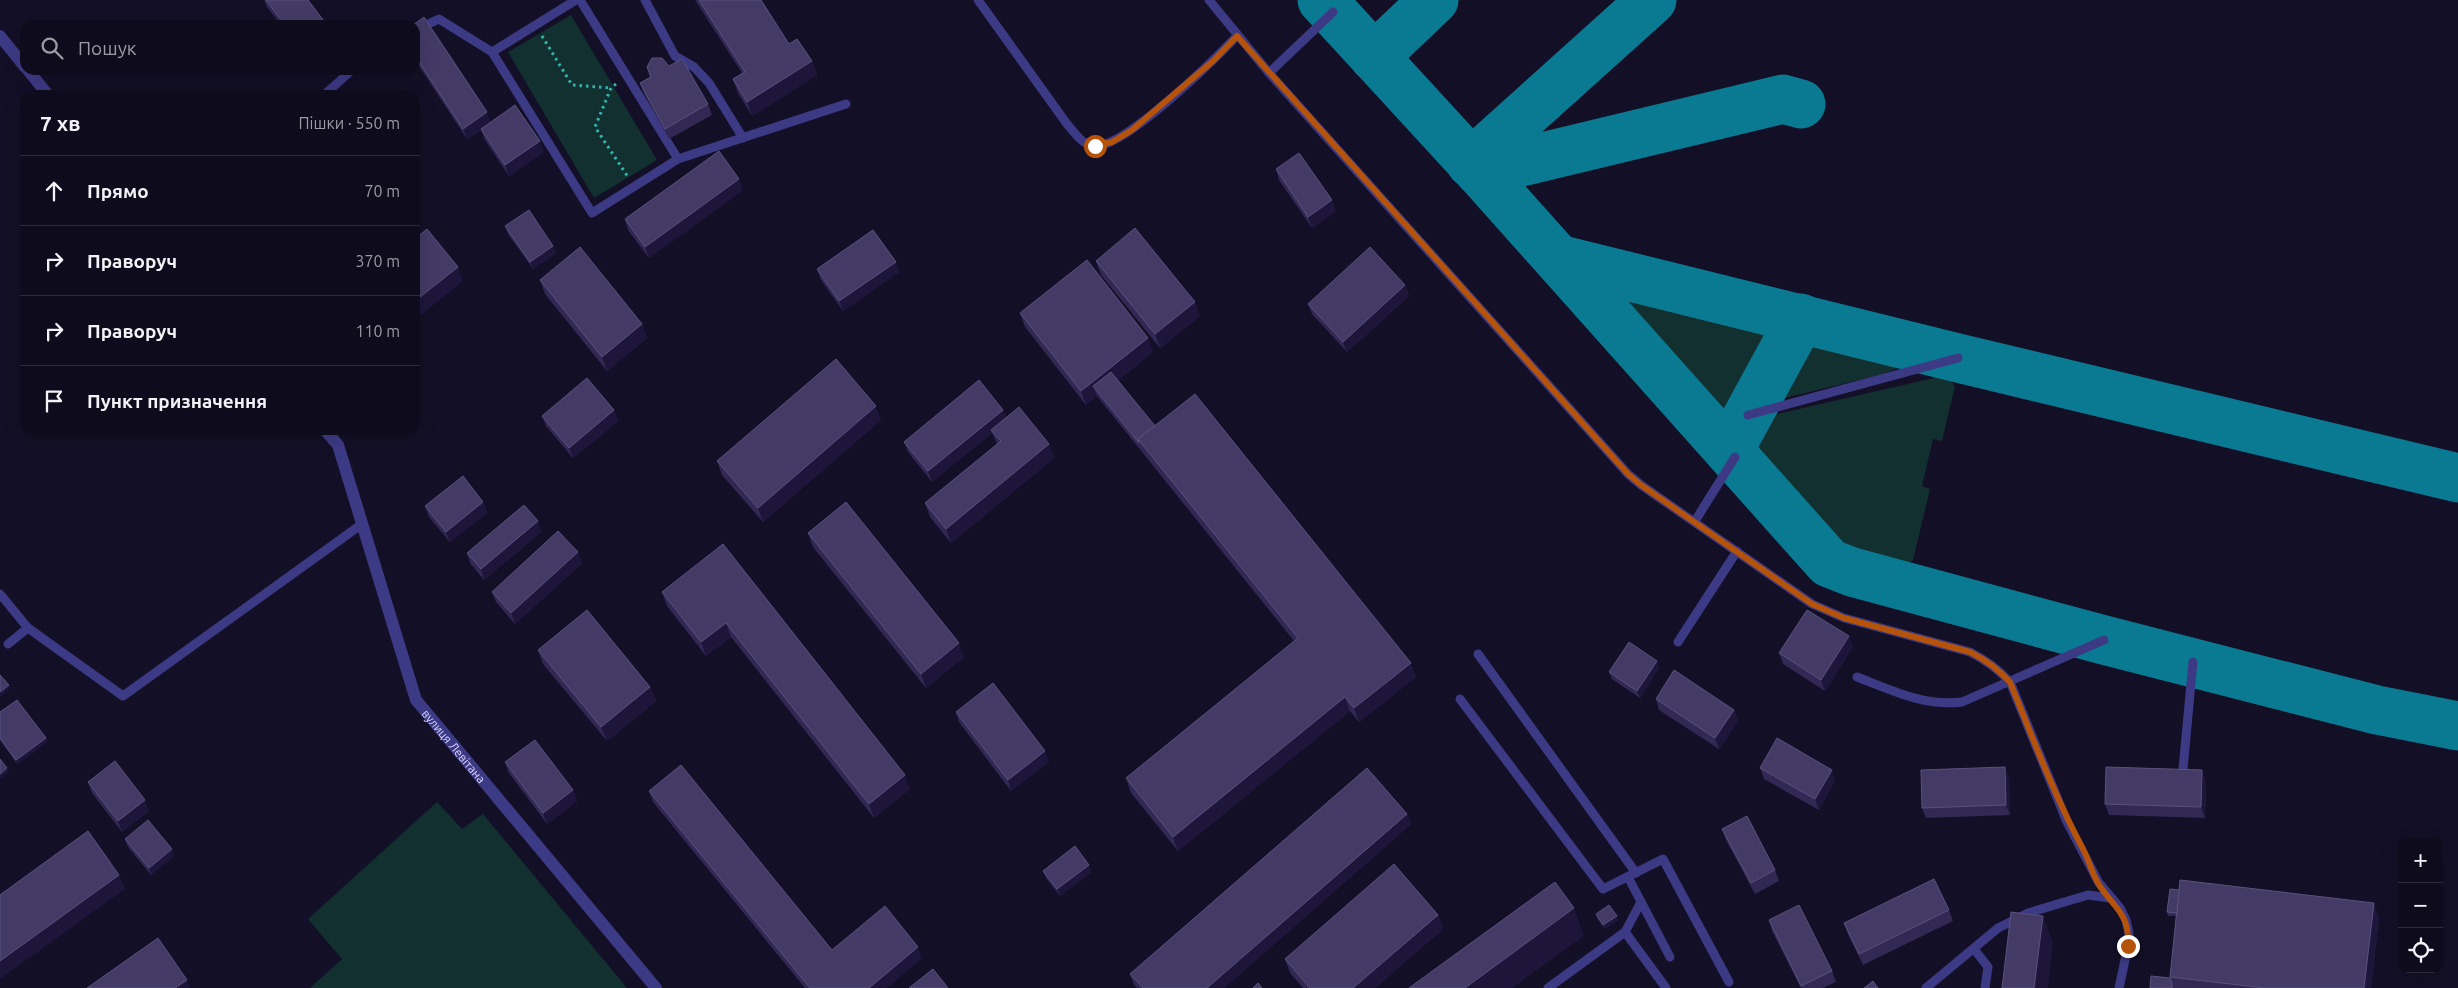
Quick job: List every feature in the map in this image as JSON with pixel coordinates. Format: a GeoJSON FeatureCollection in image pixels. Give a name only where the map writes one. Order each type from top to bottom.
{"type":"FeatureCollection","features":[{"type":"Feature","properties":{"kind":"street"},"geometry":{"type":"LineString","coordinates":[[0,36],[20,61]]}},
{"type":"Feature","properties":{"kind":"street"},"geometry":{"type":"LineString","coordinates":[[32,75],[44,90]]}},
{"type":"Feature","properties":{"kind":"street","name":"вулиця Левітана"},"geometry":{"type":"LineString","coordinates":[[329,435],[338,446],[416,700],[656,988]]}},
{"type":"Feature","properties":{"kind":"lane"},"geometry":{"type":"LineString","coordinates":[[492,52],[576,0]]}},
{"type":"Feature","properties":{"kind":"lane"},"geometry":{"type":"LineString","coordinates":[[580,0],[678,159]]}},
{"type":"Feature","properties":{"kind":"lane"},"geometry":{"type":"LineString","coordinates":[[644,0],[676,56],[694,66],[709,83],[742,138]]}},
{"type":"Feature","properties":{"kind":"lane"},"geometry":{"type":"LineString","coordinates":[[978,0],[1067,124],[1082,142],[1095,146],[1112,142],[1132,130],[1213,61],[1237,36]]}},
{"type":"Feature","properties":{"kind":"lane"},"geometry":{"type":"LineString","coordinates":[[1209,0],[1269,73],[1628,474],[1658,499],[1695,521],[1812,604],[1844,618],[1970,652],[1985,659],[2010,682],[2067,822],[2098,883],[2120,908],[2129,933],[2118,988]]}},
{"type":"Feature","properties":{"kind":"lane"},"geometry":{"type":"LineString","coordinates":[[1269,73],[1333,12]]}},
{"type":"Feature","properties":{"kind":"lane"},"geometry":{"type":"LineString","coordinates":[[420,28],[439,18],[492,52],[592,213],[678,159],[846,104]]}},
{"type":"Feature","properties":{"kind":"lane"},"geometry":{"type":"LineString","coordinates":[[330,90],[346,75]]}},
{"type":"Feature","properties":{"kind":"lane"},"geometry":{"type":"LineString","coordinates":[[1748,415],[1958,358]]}},
{"type":"Feature","properties":{"kind":"lane"},"geometry":{"type":"LineString","coordinates":[[1695,521],[1735,457]]}},
{"type":"Feature","properties":{"kind":"lane"},"geometry":{"type":"LineString","coordinates":[[0,594],[28,628],[123,696],[362,524]]}},
{"type":"Feature","properties":{"kind":"lane"},"geometry":{"type":"LineString","coordinates":[[1678,642],[1737,550]]}},
{"type":"Feature","properties":{"kind":"lane"},"geometry":{"type":"LineString","coordinates":[[8,644],[28,628]]}},
{"type":"Feature","properties":{"kind":"lane"},"geometry":{"type":"LineString","coordinates":[[1857,677],[1919,700],[1950,704],[1962,702],[2104,640]]}},
{"type":"Feature","properties":{"kind":"lane"},"geometry":{"type":"LineString","coordinates":[[1478,654],[1632,875],[1641,902],[1670,957]]}},
{"type":"Feature","properties":{"kind":"lane"},"geometry":{"type":"LineString","coordinates":[[2183,769],[2192,662]]}},
{"type":"Feature","properties":{"kind":"lane"},"geometry":{"type":"LineString","coordinates":[[1460,699],[1603,889],[1664,859],[1729,982]]}},
{"type":"Feature","properties":{"kind":"lane"},"geometry":{"type":"LineString","coordinates":[[1926,988],[1998,928],[2028,912],[2088,895],[2110,898]]}},
{"type":"Feature","properties":{"kind":"lane"},"geometry":{"type":"LineString","coordinates":[[1548,988],[1626,932],[1641,902]]}},
{"type":"Feature","properties":{"kind":"lane"},"geometry":{"type":"LineString","coordinates":[[1626,932],[1666,988]]}},
{"type":"Feature","properties":{"kind":"lane"},"geometry":{"type":"LineString","coordinates":[[1974,949],[1988,967],[1985,988]]}},
{"type":"Feature","properties":{"kind":"path"},"geometry":{"type":"LineString","coordinates":[[536,25],[572,86],[611,88]]}},
{"type":"Feature","properties":{"kind":"path"},"geometry":{"type":"LineString","coordinates":[[628,77],[611,88],[595,127],[635,186]]}},
{"type":"Feature","properties":{"kind":"green space"},"geometry":{"type":"Polygon","coordinates":[[[571,15],[657,160],[594,198],[508,52],[571,15]]]}},
{"type":"Feature","properties":{"kind":"green space"},"geometry":{"type":"Polygon","coordinates":[[[1614,291],[1777,331],[1731,415],[1723,416],[1712,411],[1610,295],[1614,291]]]}},
{"type":"Feature","properties":{"kind":"green space"},"geometry":{"type":"Polygon","coordinates":[[[1806,339],[1904,362],[1896,369],[1880,375],[1772,401],[1806,339]]]}},
{"type":"Feature","properties":{"kind":"green space"},"geometry":{"type":"Polygon","coordinates":[[[1947,375],[1955,386],[1942,441],[1933,439],[1922,486],[1930,489],[1913,560],[1902,569],[1847,555],[1830,543],[1748,450],[1765,419],[1777,414],[1947,375]]]}},
{"type":"Feature","properties":{"kind":"green space"},"geometry":{"type":"Polygon","coordinates":[[[437,802],[462,829],[483,814],[627,988],[310,988],[342,959],[308,919],[437,802]]]}},
{"type":"Feature","properties":{"kind":"building"},"geometry":{"type":"Polygon","coordinates":[[[266,0],[308,0],[323,20],[281,20],[266,0]]]}},
{"type":"Feature","properties":{"kind":"building"},"geometry":{"type":"Polygon","coordinates":[[[699,0],[761,0],[789,44],[797,39],[812,61],[747,102],[733,79],[745,72],[699,0]]]}},
{"type":"Feature","properties":{"kind":"building"},"geometry":{"type":"Polygon","coordinates":[[[424,17],[487,112],[463,129],[420,64],[420,20],[424,17]]]}},
{"type":"Feature","properties":{"kind":"building"},"geometry":{"type":"Polygon","coordinates":[[[652,58],[662,58],[669,66],[682,59],[708,104],[665,129],[640,83],[651,77],[647,67],[652,58]]]}},
{"type":"Feature","properties":{"kind":"building"},"geometry":{"type":"Polygon","coordinates":[[[515,105],[540,141],[505,165],[481,129],[515,105]]]}},
{"type":"Feature","properties":{"kind":"building"},"geometry":{"type":"Polygon","coordinates":[[[719,151],[739,179],[645,247],[625,219],[719,151]]]}},
{"type":"Feature","properties":{"kind":"building"},"geometry":{"type":"Polygon","coordinates":[[[1299,153],[1332,200],[1308,217],[1276,169],[1299,153]]]}},
{"type":"Feature","properties":{"kind":"building"},"geometry":{"type":"Polygon","coordinates":[[[529,210],[553,246],[530,262],[505,226],[529,210]]]}},
{"type":"Feature","properties":{"kind":"building"},"geometry":{"type":"Polygon","coordinates":[[[1135,228],[1195,302],[1155,334],[1096,261],[1135,228]]]}},
{"type":"Feature","properties":{"kind":"building"},"geometry":{"type":"Polygon","coordinates":[[[427,229],[458,267],[420,297],[420,235],[427,229]]]}},
{"type":"Feature","properties":{"kind":"building"},"geometry":{"type":"Polygon","coordinates":[[[873,230],[896,262],[839,301],[817,269],[873,230]]]}},
{"type":"Feature","properties":{"kind":"building"},"geometry":{"type":"Polygon","coordinates":[[[580,247],[642,324],[602,357],[540,280],[580,247]]]}},
{"type":"Feature","properties":{"kind":"building"},"geometry":{"type":"Polygon","coordinates":[[[1370,247],[1405,285],[1343,342],[1308,304],[1370,247]]]}},
{"type":"Feature","properties":{"kind":"building"},"geometry":{"type":"Polygon","coordinates":[[[1087,260],[1148,338],[1081,391],[1020,313],[1087,260]]]}},
{"type":"Feature","properties":{"kind":"building"},"geometry":{"type":"Polygon","coordinates":[[[836,359],[876,406],[758,508],[717,461],[836,359]]]}},
{"type":"Feature","properties":{"kind":"building"},"geometry":{"type":"Polygon","coordinates":[[[1111,372],[1155,426],[1138,439],[1139,443],[1093,386],[1111,372]]]}},
{"type":"Feature","properties":{"kind":"building"},"geometry":{"type":"Polygon","coordinates":[[[587,378],[614,410],[569,448],[542,416],[587,378]]]}},
{"type":"Feature","properties":{"kind":"building"},"geometry":{"type":"Polygon","coordinates":[[[979,380],[1003,410],[928,471],[904,442],[979,380]]]}},
{"type":"Feature","properties":{"kind":"building"},"geometry":{"type":"Polygon","coordinates":[[[1195,394],[1411,663],[1354,708],[1345,697],[1173,837],[1126,778],[1298,638],[1138,439],[1195,394]]]}},
{"type":"Feature","properties":{"kind":"building"},"geometry":{"type":"Polygon","coordinates":[[[1019,407],[1049,444],[946,529],[925,503],[1001,441],[991,430],[1019,407]]]}},
{"type":"Feature","properties":{"kind":"building"},"geometry":{"type":"Polygon","coordinates":[[[463,476],[483,502],[446,532],[425,506],[463,476]]]}},
{"type":"Feature","properties":{"kind":"building"},"geometry":{"type":"Polygon","coordinates":[[[846,502],[959,643],[921,674],[808,533],[846,502]]]}},
{"type":"Feature","properties":{"kind":"building"},"geometry":{"type":"Polygon","coordinates":[[[524,505],[538,521],[481,569],[467,553],[524,505]]]}},
{"type":"Feature","properties":{"kind":"building"},"geometry":{"type":"Polygon","coordinates":[[[558,531],[578,552],[511,613],[492,592],[558,531]]]}},
{"type":"Feature","properties":{"kind":"building"},"geometry":{"type":"Polygon","coordinates":[[[723,544],[905,775],[869,804],[726,623],[701,642],[662,592],[723,544]]]}},
{"type":"Feature","properties":{"kind":"building"},"geometry":{"type":"Polygon","coordinates":[[[587,610],[650,687],[601,727],[538,650],[587,610]]]}},
{"type":"Feature","properties":{"kind":"building"},"geometry":{"type":"Polygon","coordinates":[[[1807,610],[1849,636],[1821,680],[1779,653],[1807,610]]]}},
{"type":"Feature","properties":{"kind":"building"},"geometry":{"type":"Polygon","coordinates":[[[1629,642],[1657,661],[1637,691],[1609,672],[1629,642]]]}},
{"type":"Feature","properties":{"kind":"building"},"geometry":{"type":"Polygon","coordinates":[[[1674,670],[1734,710],[1715,738],[1656,699],[1674,670]]]}},
{"type":"Feature","properties":{"kind":"building"},"geometry":{"type":"Polygon","coordinates":[[[0,675],[9,685],[0,692],[0,675]]]}},
{"type":"Feature","properties":{"kind":"building"},"geometry":{"type":"Polygon","coordinates":[[[993,683],[1045,751],[1008,780],[956,712],[993,683]]]}},
{"type":"Feature","properties":{"kind":"building"},"geometry":{"type":"Polygon","coordinates":[[[17,700],[46,738],[16,760],[0,738],[0,712],[17,700]]]}},
{"type":"Feature","properties":{"kind":"building"},"geometry":{"type":"Polygon","coordinates":[[[1777,738],[1832,770],[1815,799],[1760,768],[1777,738]]]}},
{"type":"Feature","properties":{"kind":"building"},"geometry":{"type":"Polygon","coordinates":[[[535,740],[573,790],[543,813],[505,762],[535,740]]]}},
{"type":"Feature","properties":{"kind":"building"},"geometry":{"type":"Polygon","coordinates":[[[0,759],[7,768],[0,774],[0,759]]]}},
{"type":"Feature","properties":{"kind":"building"},"geometry":{"type":"Polygon","coordinates":[[[115,761],[145,800],[118,821],[88,782],[115,761]]]}},
{"type":"Feature","properties":{"kind":"building"},"geometry":{"type":"Polygon","coordinates":[[[681,765],[832,950],[885,906],[918,947],[869,988],[810,988],[649,791],[681,765]]]}},
{"type":"Feature","properties":{"kind":"building"},"geometry":{"type":"Polygon","coordinates":[[[2005,767],[2006,805],[1922,808],[1921,770],[2005,767]]]}},
{"type":"Feature","properties":{"kind":"building"},"geometry":{"type":"Polygon","coordinates":[[[2106,767],[2202,770],[2201,807],[2105,804],[2106,767]]]}},
{"type":"Feature","properties":{"kind":"building"},"geometry":{"type":"Polygon","coordinates":[[[1367,768],[1407,814],[1207,988],[1143,988],[1130,974],[1367,768]]]}},
{"type":"Feature","properties":{"kind":"building"},"geometry":{"type":"Polygon","coordinates":[[[1747,816],[1775,870],[1751,883],[1722,829],[1747,816]]]}},
{"type":"Feature","properties":{"kind":"building"},"geometry":{"type":"Polygon","coordinates":[[[148,820],[172,849],[149,868],[125,839],[148,820]]]}},
{"type":"Feature","properties":{"kind":"building"},"geometry":{"type":"Polygon","coordinates":[[[88,831],[119,875],[0,961],[0,895],[88,831]]]}},
{"type":"Feature","properties":{"kind":"building"},"geometry":{"type":"Polygon","coordinates":[[[1075,846],[1089,865],[1057,889],[1043,871],[1075,846]]]}},
{"type":"Feature","properties":{"kind":"building"},"geometry":{"type":"Polygon","coordinates":[[[1394,864],[1438,915],[1353,988],[1310,988],[1285,959],[1394,864]]]}},
{"type":"Feature","properties":{"kind":"building"},"geometry":{"type":"Polygon","coordinates":[[[1934,879],[1949,910],[1859,954],[1844,923],[1934,879]]]}},
{"type":"Feature","properties":{"kind":"building"},"geometry":{"type":"Polygon","coordinates":[[[2180,880],[2374,903],[2364,988],[2265,988],[2170,977],[2180,880]]]}},
{"type":"Feature","properties":{"kind":"building"},"geometry":{"type":"Polygon","coordinates":[[[1555,882],[1574,908],[1465,988],[1409,988],[1555,882]]]}},
{"type":"Feature","properties":{"kind":"building"},"geometry":{"type":"Polygon","coordinates":[[[2170,889],[2179,890],[2177,913],[2167,912],[2170,889]]]}},
{"type":"Feature","properties":{"kind":"building"},"geometry":{"type":"Polygon","coordinates":[[[1609,905],[1617,916],[1603,925],[1596,914],[1609,905]]]}},
{"type":"Feature","properties":{"kind":"building"},"geometry":{"type":"Polygon","coordinates":[[[1799,905],[1832,971],[1801,986],[1769,920],[1799,905]]]}},
{"type":"Feature","properties":{"kind":"building"},"geometry":{"type":"Polygon","coordinates":[[[2011,912],[2043,916],[2034,988],[2002,988],[2011,912]]]}},
{"type":"Feature","properties":{"kind":"building"},"geometry":{"type":"Polygon","coordinates":[[[158,938],[187,980],[175,988],[87,988],[158,938]]]}},
{"type":"Feature","properties":{"kind":"building"},"geometry":{"type":"Polygon","coordinates":[[[933,969],[948,988],[909,988],[933,969]]]}},
{"type":"Feature","properties":{"kind":"building"},"geometry":{"type":"Polygon","coordinates":[[[2151,976],[2170,978],[2172,988],[2150,988],[2151,976]]]}},
{"type":"Feature","properties":{"kind":"building"},"geometry":{"type":"Polygon","coordinates":[[[1873,981],[1878,988],[1864,988],[1873,981]]]}},
{"type":"Feature","properties":{"kind":"building"},"geometry":{"type":"Polygon","coordinates":[[[1258,983],[1262,988],[1253,988],[1258,983]]]}},
{"type":"Feature","properties":{"kind":"taxiway"},"geometry":{"type":"LineString","coordinates":[[1322,0],[1480,172],[1829,563],[1852,572],[2104,640],[2377,710],[2458,726]]}},
{"type":"Feature","properties":{"kind":"taxiway"},"geometry":{"type":"LineString","coordinates":[[1374,57],[1434,0]]}},
{"type":"Feature","properties":{"kind":"taxiway"},"geometry":{"type":"LineString","coordinates":[[1471,163],[1652,0]]}},
{"type":"Feature","properties":{"kind":"taxiway"},"geometry":{"type":"LineString","coordinates":[[1480,172],[1783,99],[1801,104]]}},
{"type":"Feature","properties":{"kind":"taxiway"},"geometry":{"type":"LineString","coordinates":[[1558,259],[1958,358],[2458,478]]}},
{"type":"Feature","properties":{"kind":"taxiway"},"geometry":{"type":"LineString","coordinates":[[1729,450],[1801,318]]}},
{"type":"Feature","properties":{"kind":"route"},"geometry":{"type":"LineString","coordinates":[[1095,146],[1112,142],[1132,130],[1213,61],[1237,36],[1628,474],[1641,485],[1658,499],[1695,521],[1812,604],[1844,618],[1970,652],[1985,659],[2010,682],[2067,822],[2085,853],[2098,883],[2120,908],[2126,920],[2129,933],[2128,946]]}}]}
